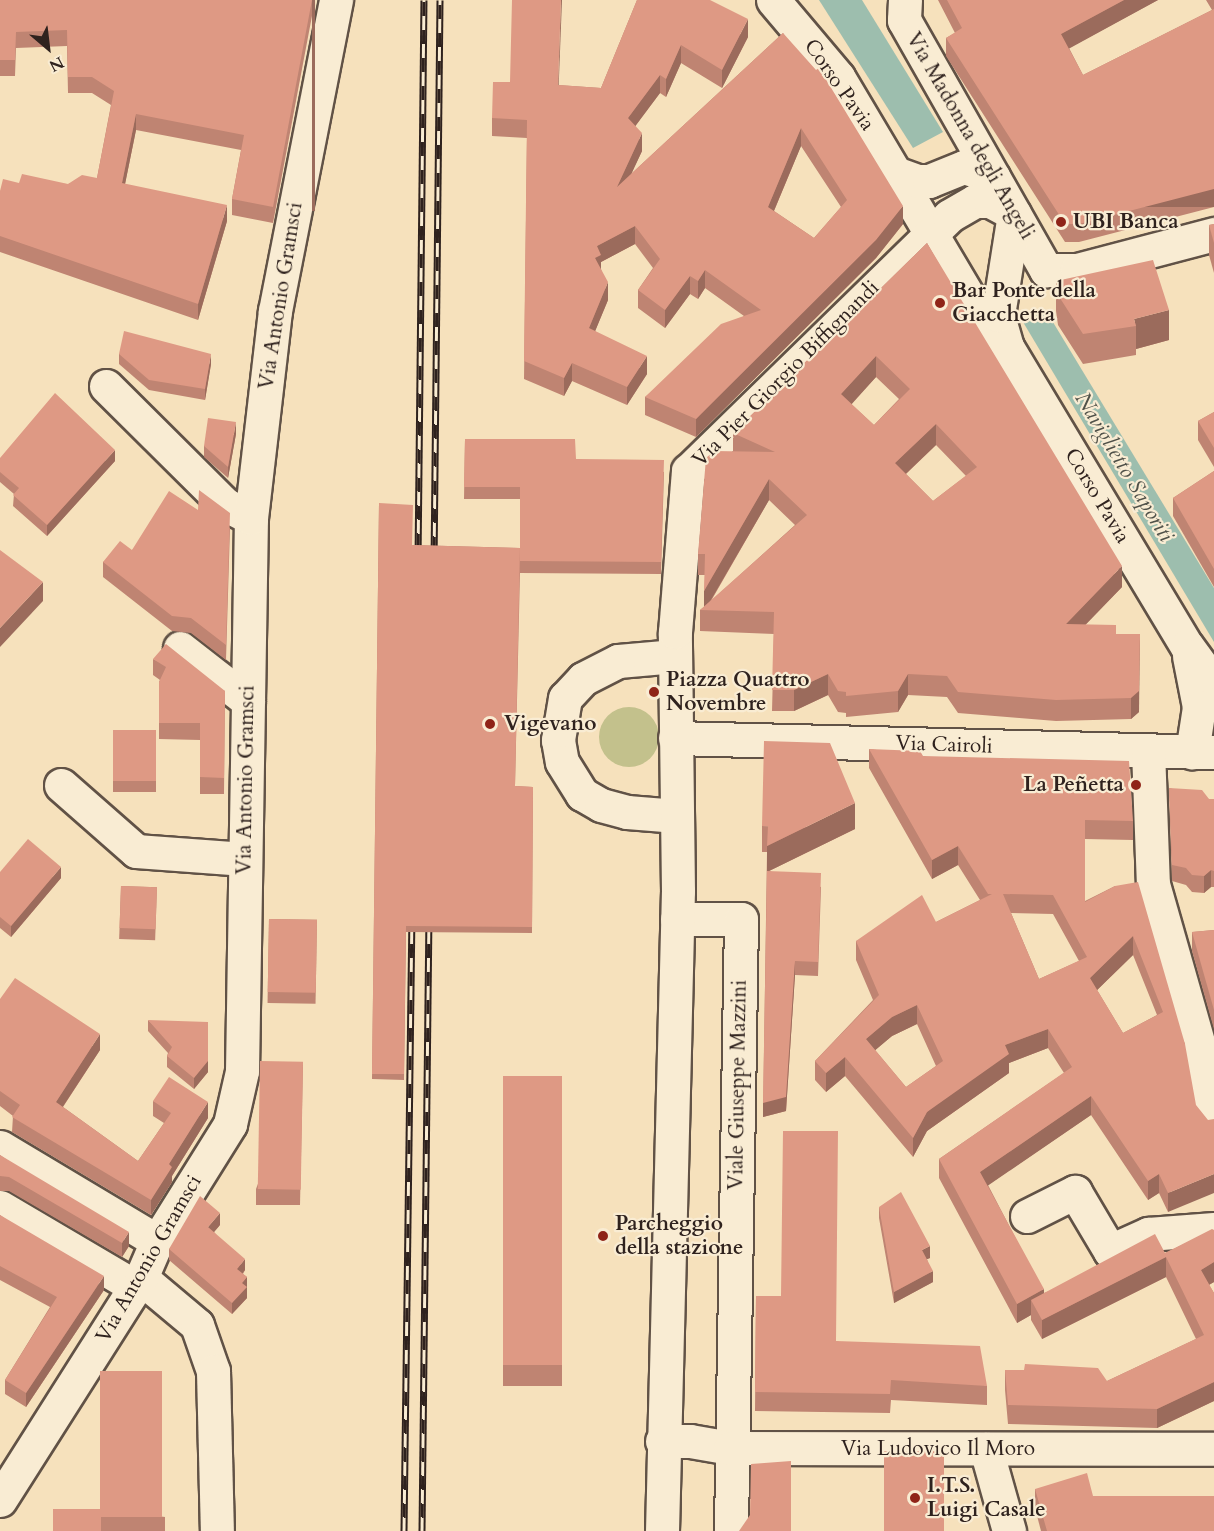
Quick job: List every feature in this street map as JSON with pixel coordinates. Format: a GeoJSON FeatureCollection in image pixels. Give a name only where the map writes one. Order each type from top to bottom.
{"type":"FeatureCollection","features":[{"type":"Feature","properties":{"kind":"street","name":"Via Antonio Gramsci"},"geometry":{"type":"LineString","coordinates":[[0,1500],[138,1282],[157,1241],[230,1124],[242,1071],[251,518],[275,311],[336,0]]}},
{"type":"Feature","properties":{"kind":"street","name":"Corso Pavia"},"geometry":{"type":"LineString","coordinates":[[773,0],[838,77],[898,174],[985,326],[1007,347]]}},
{"type":"Feature","properties":{"kind":"street","name":"Via Madonna degli Angeli"},"geometry":{"type":"LineString","coordinates":[[905,0],[904,20],[1046,270],[1077,270],[1214,234]]}},
{"type":"Feature","properties":{"kind":"street"},"geometry":{"type":"LineString","coordinates":[[898,174],[916,181],[929,181],[964,167],[993,177]]}},
{"type":"Feature","properties":{"kind":"street"},"geometry":{"type":"LineString","coordinates":[[930,231],[961,207],[975,201],[990,201],[1014,214]]}},
{"type":"Feature","properties":{"kind":"street","name":"Corso Pavia"},"geometry":{"type":"LineString","coordinates":[[1014,214],[998,315],[1007,347],[1186,646],[1214,683]]}},
{"type":"Feature","properties":{"kind":"street","name":"Via Pier Giorgio Biffignandi"},"geometry":{"type":"LineString","coordinates":[[669,909],[677,857],[675,656],[688,471],[930,231]]}},
{"type":"Feature","properties":{"kind":"street"},"geometry":{"type":"LineString","coordinates":[[960,283],[987,288],[1003,285]]}},
{"type":"Feature","properties":{"kind":"street"},"geometry":{"type":"LineString","coordinates":[[106,386],[226,505],[251,518]]}},
{"type":"Feature","properties":{"kind":"street","name":"Corso Pavia"},"geometry":{"type":"LineString","coordinates":[[1186,646],[1199,707],[1203,752]]}},
{"type":"Feature","properties":{"kind":"street"},"geometry":{"type":"LineString","coordinates":[[180,648],[248,701]]}},
{"type":"Feature","properties":{"kind":"street"},"geometry":{"type":"LineString","coordinates":[[675,656],[618,661],[583,679],[565,698],[558,740],[562,762],[582,794],[601,805],[627,812],[677,816]]}},
{"type":"Feature","properties":{"kind":"street","name":"Via Cairoli"},"geometry":{"type":"LineString","coordinates":[[675,738],[1203,752]]}},
{"type":"Feature","properties":{"kind":"street"},"geometry":{"type":"LineString","coordinates":[[1148,750],[1153,884],[1203,1059],[1214,1121]]}},
{"type":"Feature","properties":{"kind":"street"},"geometry":{"type":"LineString","coordinates":[[61,785],[136,851],[245,859]]}},
{"type":"Feature","properties":{"kind":"street"},"geometry":{"type":"LineString","coordinates":[[662,1531],[669,909]]}},
{"type":"Feature","properties":{"kind":"street","name":"Viale Giuseppe Mazzini"},"geometry":{"type":"LineString","coordinates":[[669,909],[741,919],[730,1448],[731,1531]]}},
{"type":"Feature","properties":{"kind":"street"},"geometry":{"type":"LineString","coordinates":[[0,1147],[157,1241]]}},
{"type":"Feature","properties":{"kind":"street"},"geometry":{"type":"LineString","coordinates":[[1027,1216],[1075,1192],[1110,1251],[1148,1234],[1214,1229]]}},
{"type":"Feature","properties":{"kind":"street"},"geometry":{"type":"LineString","coordinates":[[0,1207],[138,1282],[197,1325],[213,1371],[217,1531]]}},
{"type":"Feature","properties":{"kind":"street","name":"Via Ludovico Il Moro"},"geometry":{"type":"LineString","coordinates":[[662,1441],[690,1441],[730,1448],[1214,1449]]}},
{"type":"Feature","properties":{"kind":"street"},"geometry":{"type":"LineString","coordinates":[[986,1449],[1009,1531]]}},
{"type":"Feature","properties":{"kind":"shaded area"},"geometry":{"type":"Polygon","coordinates":[[[629,707],[646,712],[654,720],[659,737],[654,754],[646,762],[629,767],[612,762],[604,754],[599,737],[604,720],[612,712],[629,707]]]}},
{"type":"Feature","properties":{"kind":"water"},"geometry":{"type":"Polygon","coordinates":[[[819,0],[862,0],[943,132],[913,148],[819,0]]]}},
{"type":"Feature","properties":{"kind":"water","name":"Naviglietto Saporiti"},"geometry":{"type":"Polygon","coordinates":[[[1045,309],[1214,588],[1214,642],[1023,322],[1045,309]]]}},
{"type":"Feature","properties":{"kind":"building"},"geometry":{"type":"Polygon","coordinates":[[[0,0],[312,0],[273,207],[232,199],[244,135],[136,114],[122,183],[227,205],[198,304],[0,236],[0,191],[3,179],[19,183],[22,174],[68,184],[82,175],[97,178],[114,91],[92,77],[68,77],[67,30],[16,32],[15,60],[0,60],[0,0]]]}},
{"type":"Feature","properties":{"kind":"building"},"geometry":{"type":"Polygon","coordinates":[[[512,0],[561,0],[558,85],[601,88],[637,0],[710,0],[748,19],[722,70],[681,45],[666,79],[660,75],[628,118],[642,133],[617,187],[783,33],[816,70],[819,68],[903,206],[876,240],[696,419],[645,397],[721,324],[761,310],[705,270],[698,281],[690,276],[665,310],[638,290],[660,259],[635,226],[597,246],[601,255],[595,258],[608,282],[589,328],[647,356],[627,387],[572,363],[564,378],[524,361],[527,120],[492,118],[493,82],[510,82],[512,0]],[[801,128],[768,207],[814,238],[847,200],[801,128]]]}},
{"type":"Feature","properties":{"kind":"building"},"geometry":{"type":"Polygon","coordinates":[[[947,0],[1124,0],[1061,34],[1083,75],[1214,9],[1214,189],[1079,224],[1065,224],[946,38],[962,28],[947,0]]]}},
{"type":"Feature","properties":{"kind":"building"},"geometry":{"type":"Polygon","coordinates":[[[1214,224],[1214,243],[1209,225],[1214,224]]]}},
{"type":"Feature","properties":{"kind":"building"},"geometry":{"type":"Polygon","coordinates":[[[927,243],[1122,566],[1066,624],[1116,625],[1116,634],[1140,634],[1139,691],[1131,698],[1056,700],[958,692],[947,676],[908,674],[898,691],[846,696],[846,692],[838,691],[828,674],[794,690],[772,690],[774,612],[700,610],[807,515],[769,479],[704,591],[705,554],[698,554],[706,458],[714,451],[775,452],[733,433],[927,243]],[[876,356],[841,394],[874,425],[910,389],[876,356]],[[936,424],[895,463],[933,501],[977,467],[936,424]]]}},
{"type":"Feature","properties":{"kind":"building"},"geometry":{"type":"Polygon","coordinates":[[[1153,260],[1169,310],[1134,319],[1136,326],[1083,334],[1058,295],[1056,281],[1153,260]]]}},
{"type":"Feature","properties":{"kind":"building"},"geometry":{"type":"Polygon","coordinates":[[[124,331],[211,354],[205,389],[149,380],[119,354],[124,331]]]}},
{"type":"Feature","properties":{"kind":"building"},"geometry":{"type":"Polygon","coordinates":[[[55,393],[115,450],[47,525],[13,495],[19,488],[0,472],[0,458],[55,393]]]}},
{"type":"Feature","properties":{"kind":"building"},"geometry":{"type":"Polygon","coordinates":[[[1214,412],[1214,448],[1198,421],[1214,412]]]}},
{"type":"Feature","properties":{"kind":"building"},"geometry":{"type":"Polygon","coordinates":[[[208,418],[236,422],[228,467],[204,446],[208,418]]]}},
{"type":"Feature","properties":{"kind":"building"},"geometry":{"type":"Polygon","coordinates":[[[465,439],[575,439],[576,459],[664,460],[661,562],[520,561],[520,487],[464,487],[465,439]]]}},
{"type":"Feature","properties":{"kind":"building"},"geometry":{"type":"Polygon","coordinates":[[[1214,471],[1214,569],[1173,498],[1214,471]]]}},
{"type":"Feature","properties":{"kind":"building"},"geometry":{"type":"Polygon","coordinates":[[[199,490],[230,513],[226,645],[191,618],[172,616],[103,562],[120,541],[132,550],[169,491],[198,510],[199,490]]]}},
{"type":"Feature","properties":{"kind":"building"},"geometry":{"type":"Polygon","coordinates":[[[379,503],[413,505],[412,545],[520,548],[515,786],[533,787],[532,927],[406,926],[404,1074],[372,1074],[379,503]]]}},
{"type":"Feature","properties":{"kind":"building"},"geometry":{"type":"Polygon","coordinates":[[[0,550],[43,582],[0,628],[0,550]]]}},
{"type":"Feature","properties":{"kind":"building"},"geometry":{"type":"Polygon","coordinates":[[[166,644],[225,691],[224,778],[200,777],[200,723],[159,723],[159,682],[166,667],[153,659],[166,644]]]}},
{"type":"Feature","properties":{"kind":"building"},"geometry":{"type":"Polygon","coordinates":[[[113,730],[156,730],[156,781],[113,781],[113,730]]]}},
{"type":"Feature","properties":{"kind":"building"},"geometry":{"type":"Polygon","coordinates":[[[764,741],[830,743],[855,803],[767,846],[768,826],[762,826],[764,741]]]}},
{"type":"Feature","properties":{"kind":"building"},"geometry":{"type":"Polygon","coordinates":[[[869,749],[920,751],[923,756],[1129,761],[1133,821],[1085,820],[1085,902],[1115,886],[1138,882],[1185,1044],[1196,1105],[1208,1120],[1214,1119],[1214,1174],[1168,1193],[1159,1174],[1148,1181],[1091,1096],[980,1172],[1044,1289],[1017,1304],[939,1159],[1072,1067],[1048,1029],[1005,1045],[1009,1054],[927,1112],[913,1138],[845,1057],[826,1073],[815,1061],[879,995],[856,941],[922,895],[936,922],[992,894],[988,894],[958,846],[932,860],[869,749]],[[1003,894],[1039,979],[1087,957],[1053,895],[1003,894]],[[1133,936],[1090,978],[1123,1033],[1163,1012],[1133,936]],[[917,1005],[892,1017],[866,1039],[906,1087],[943,1061],[917,1005]]]}},
{"type":"Feature","properties":{"kind":"building"},"geometry":{"type":"Polygon","coordinates":[[[1169,788],[1202,790],[1209,799],[1214,799],[1214,871],[1211,870],[1204,876],[1192,875],[1186,868],[1172,865],[1169,788]]]}},
{"type":"Feature","properties":{"kind":"building"},"geometry":{"type":"Polygon","coordinates":[[[28,839],[61,867],[11,926],[0,917],[0,872],[28,839]]]}},
{"type":"Feature","properties":{"kind":"building"},"geometry":{"type":"Polygon","coordinates":[[[767,871],[821,873],[818,962],[795,961],[786,1097],[763,1103],[767,871]]]}},
{"type":"Feature","properties":{"kind":"building"},"geometry":{"type":"Polygon","coordinates":[[[121,886],[157,887],[156,929],[120,928],[121,886]]]}},
{"type":"Feature","properties":{"kind":"building"},"geometry":{"type":"Polygon","coordinates":[[[269,919],[317,920],[316,993],[268,992],[269,919]]]}},
{"type":"Feature","properties":{"kind":"building"},"geometry":{"type":"Polygon","coordinates":[[[1214,930],[1214,1010],[1192,932],[1214,930]]]}},
{"type":"Feature","properties":{"kind":"building"},"geometry":{"type":"Polygon","coordinates":[[[15,978],[100,1034],[56,1102],[138,1161],[171,1113],[153,1101],[169,1077],[208,1102],[169,1164],[172,1167],[151,1200],[12,1117],[20,1105],[0,1091],[0,999],[15,978]]]}},
{"type":"Feature","properties":{"kind":"building"},"geometry":{"type":"Polygon","coordinates":[[[148,1020],[208,1022],[208,1061],[194,1078],[167,1056],[172,1047],[148,1020]]]}},
{"type":"Feature","properties":{"kind":"building"},"geometry":{"type":"Polygon","coordinates":[[[260,1061],[303,1062],[301,1190],[258,1189],[260,1061]]]}},
{"type":"Feature","properties":{"kind":"building"},"geometry":{"type":"Polygon","coordinates":[[[503,1076],[562,1076],[562,1365],[503,1365],[503,1076]]]}},
{"type":"Feature","properties":{"kind":"building"},"geometry":{"type":"Polygon","coordinates":[[[783,1131],[838,1131],[836,1341],[980,1346],[987,1386],[891,1380],[890,1394],[755,1392],[756,1296],[781,1296],[783,1131]]]}},
{"type":"Feature","properties":{"kind":"building"},"geometry":{"type":"Polygon","coordinates":[[[0,1155],[129,1232],[122,1243],[9,1177],[0,1176],[0,1155]]]}},
{"type":"Feature","properties":{"kind":"building"},"geometry":{"type":"Polygon","coordinates":[[[901,1192],[930,1246],[922,1250],[933,1271],[894,1292],[879,1207],[901,1192]]]}},
{"type":"Feature","properties":{"kind":"building"},"geometry":{"type":"Polygon","coordinates":[[[200,1196],[220,1213],[208,1227],[245,1259],[237,1269],[247,1277],[242,1283],[247,1287],[232,1303],[169,1249],[200,1196]]]}},
{"type":"Feature","properties":{"kind":"building"},"geometry":{"type":"Polygon","coordinates":[[[0,1215],[104,1276],[26,1393],[5,1380],[57,1297],[0,1266],[0,1215]]]}},
{"type":"Feature","properties":{"kind":"building"},"geometry":{"type":"Polygon","coordinates":[[[1214,1230],[1214,1262],[1201,1270],[1214,1293],[1214,1382],[1157,1409],[1008,1405],[1005,1370],[1024,1370],[1025,1364],[1098,1368],[1107,1381],[1204,1335],[1166,1257],[1042,1320],[1031,1300],[1155,1234],[1165,1253],[1214,1230]]]}},
{"type":"Feature","properties":{"kind":"building"},"geometry":{"type":"Polygon","coordinates":[[[100,1371],[162,1371],[162,1517],[100,1517],[100,1371]]]}},
{"type":"Feature","properties":{"kind":"building","name":"I.T.S. Luigi Casale"},"geometry":{"type":"Polygon","coordinates":[[[884,1451],[944,1451],[944,1531],[884,1531],[884,1451]]]}},
{"type":"Feature","properties":{"kind":"building"},"geometry":{"type":"Polygon","coordinates":[[[791,1461],[791,1531],[739,1531],[750,1515],[751,1464],[791,1461]]]}},
{"type":"Feature","properties":{"kind":"building"},"geometry":{"type":"Polygon","coordinates":[[[1087,1473],[1093,1496],[1214,1496],[1214,1531],[1047,1531],[1035,1489],[1087,1473]]]}},
{"type":"Feature","properties":{"kind":"building"},"geometry":{"type":"Polygon","coordinates":[[[53,1509],[101,1509],[101,1531],[53,1531],[53,1509]]]}},
{"type":"Feature","properties":{"kind":"railway"},"geometry":{"type":"LineString","coordinates":[[418,561],[424,0]]}},
{"type":"Feature","properties":{"kind":"railway"},"geometry":{"type":"LineString","coordinates":[[434,564],[440,0]]}},
{"type":"Feature","properties":{"kind":"railway"},"geometry":{"type":"LineString","coordinates":[[404,1531],[412,915]]}},
{"type":"Feature","properties":{"kind":"railway"},"geometry":{"type":"LineString","coordinates":[[422,1531],[429,915]]}},
{"type":"Feature","properties":{"kind":"place","name":"UBI Banca"},"geometry":{"type":"Point","coordinates":[1061,222]}},
{"type":"Feature","properties":{"kind":"place","name":"Bar Ponte della Giacchetta"},"geometry":{"type":"Point","coordinates":[940,303]}},
{"type":"Feature","properties":{"kind":"place","name":"Piazza Quattro Novembre"},"geometry":{"type":"Point","coordinates":[654,692]}},
{"type":"Feature","properties":{"kind":"place","name":"Vigevano"},"geometry":{"type":"Point","coordinates":[490,724]}},
{"type":"Feature","properties":{"kind":"place","name":"La Peñetta"},"geometry":{"type":"Point","coordinates":[1136,785]}},
{"type":"Feature","properties":{"kind":"place","name":"Parcheggio della stazione"},"geometry":{"type":"Point","coordinates":[603,1236]}},
{"type":"Feature","properties":{"kind":"place","name":"I.T.S. Luigi Casale"},"geometry":{"type":"Point","coordinates":[915,1498]}}]}
